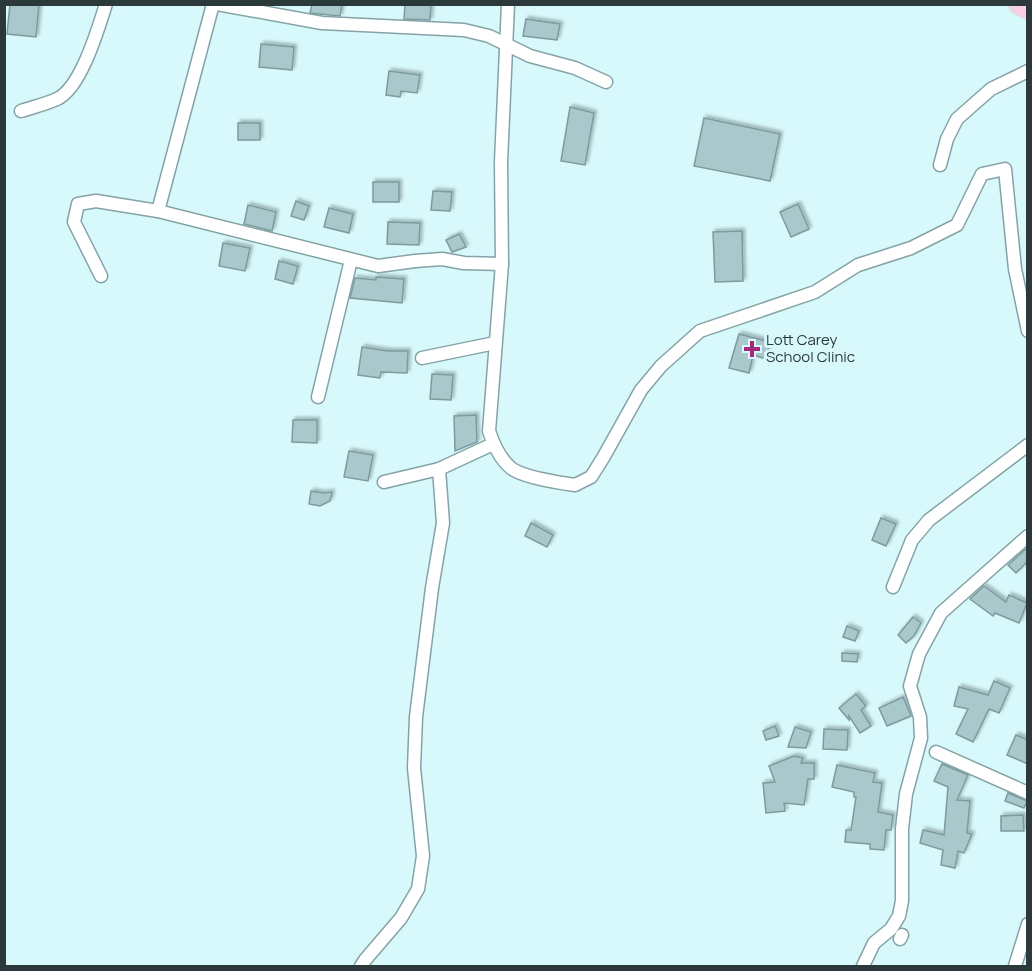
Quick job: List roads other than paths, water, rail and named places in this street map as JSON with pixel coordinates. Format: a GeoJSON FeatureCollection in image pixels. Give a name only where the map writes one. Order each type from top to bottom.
{"type":"FeatureCollection","features":[{"type":"Feature","properties":{"kind":"highway"},"geometry":{"type":"LineString","coordinates":[[1020,4],[1028,8]]}},
{"type":"Feature","properties":{"kind":"street"},"geometry":{"type":"LineString","coordinates":[[21,111],[59,99],[73,84],[84,64],[106,4]]}},
{"type":"Feature","properties":{"kind":"street"},"geometry":{"type":"LineString","coordinates":[[158,211],[215,4],[322,23],[464,30],[489,36],[530,56],[575,68],[606,82]]}},
{"type":"Feature","properties":{"kind":"street"},"geometry":{"type":"LineString","coordinates":[[508,4],[501,162],[502,264],[489,431],[493,444],[511,468],[532,476],[575,485],[591,477],[641,390],[661,366],[700,331],[815,292],[858,265],[910,248],[957,225],[982,174],[1005,169],[1015,269],[1028,331]]}},
{"type":"Feature","properties":{"kind":"street"},"geometry":{"type":"LineString","coordinates":[[940,165],[947,139],[957,119],[991,90],[1028,71]]}},
{"type":"Feature","properties":{"kind":"street"},"geometry":{"type":"LineString","coordinates":[[101,276],[74,222],[78,204],[96,201],[158,211],[378,266],[442,259],[465,263],[502,264]]}},
{"type":"Feature","properties":{"kind":"street"},"geometry":{"type":"LineString","coordinates":[[318,397],[351,260]]}},
{"type":"Feature","properties":{"kind":"street"},"geometry":{"type":"LineString","coordinates":[[422,358],[495,343]]}},
{"type":"Feature","properties":{"kind":"street"},"geometry":{"type":"LineString","coordinates":[[384,482],[439,469],[493,444]]}},
{"type":"Feature","properties":{"kind":"street"},"geometry":{"type":"LineString","coordinates":[[893,587],[912,540],[929,520],[1028,445]]}},
{"type":"Feature","properties":{"kind":"street"},"geometry":{"type":"LineString","coordinates":[[361,966],[401,918],[418,889],[423,856],[414,768],[416,717],[432,588],[443,523],[439,469]]}},
{"type":"Feature","properties":{"kind":"street"},"geometry":{"type":"LineString","coordinates":[[863,966],[874,943],[891,928],[899,916],[902,901],[902,829],[906,794],[921,738],[920,717],[910,686],[919,654],[941,613],[1028,536]]}},
{"type":"Feature","properties":{"kind":"street"},"geometry":{"type":"LineString","coordinates":[[936,752],[1028,793]]}},
{"type":"Feature","properties":{"kind":"street"},"geometry":{"type":"LineString","coordinates":[[1015,966],[1028,924]]}},
{"type":"Feature","properties":{"kind":"place","name":"Lott Carey School Clinic"},"geometry":{"type":"Point","coordinates":[752,349]}}]}
